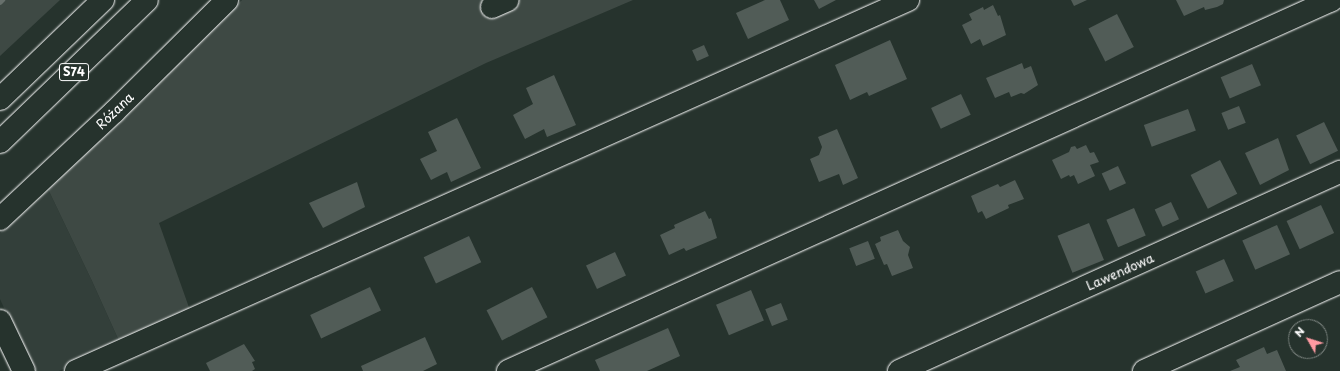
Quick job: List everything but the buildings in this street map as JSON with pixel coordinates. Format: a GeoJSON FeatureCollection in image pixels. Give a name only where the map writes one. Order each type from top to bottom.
{"type":"FeatureCollection","features":[{"type":"Feature","properties":{"kind":"main road","name":"S74"},"geometry":{"type":"LineString","coordinates":[[0,99],[103,0]]}},
{"type":"Feature","properties":{"kind":"main road","name":"S74"},"geometry":{"type":"LineString","coordinates":[[0,142],[147,0]]}},
{"type":"Feature","properties":{"kind":"main road","name":"Różana"},"geometry":{"type":"LineString","coordinates":[[0,219],[114,112],[227,0]]}},
{"type":"Feature","properties":{"kind":"main road"},"geometry":{"type":"LineString","coordinates":[[76,371],[908,0]]}},
{"type":"Feature","properties":{"kind":"main road"},"geometry":{"type":"LineString","coordinates":[[508,371],[1332,0]]}},
{"type":"Feature","properties":{"kind":"main road","name":"Lawendowa"},"geometry":{"type":"LineString","coordinates":[[899,371],[1340,172]]}},
{"type":"Feature","properties":{"kind":"main road"},"geometry":{"type":"LineString","coordinates":[[1144,371],[1340,282]]}},
{"type":"Feature","properties":{"kind":"main road"},"geometry":{"type":"LineString","coordinates":[[0,321],[24,371]]}},
{"type":"Feature","properties":{"kind":"shaded area"},"geometry":{"type":"Polygon","coordinates":[[[0,0],[60,0],[0,56],[0,0]]]}},
{"type":"Feature","properties":{"kind":"shaded area"},"geometry":{"type":"Polygon","coordinates":[[[242,0],[633,0],[486,63],[159,223],[191,313],[120,343],[48,189],[242,0]]]}},
{"type":"Feature","properties":{"kind":"shaded area"},"geometry":{"type":"Polygon","coordinates":[[[48,189],[120,343],[59,371],[32,371],[0,299],[0,233],[48,189]]]}}]}
